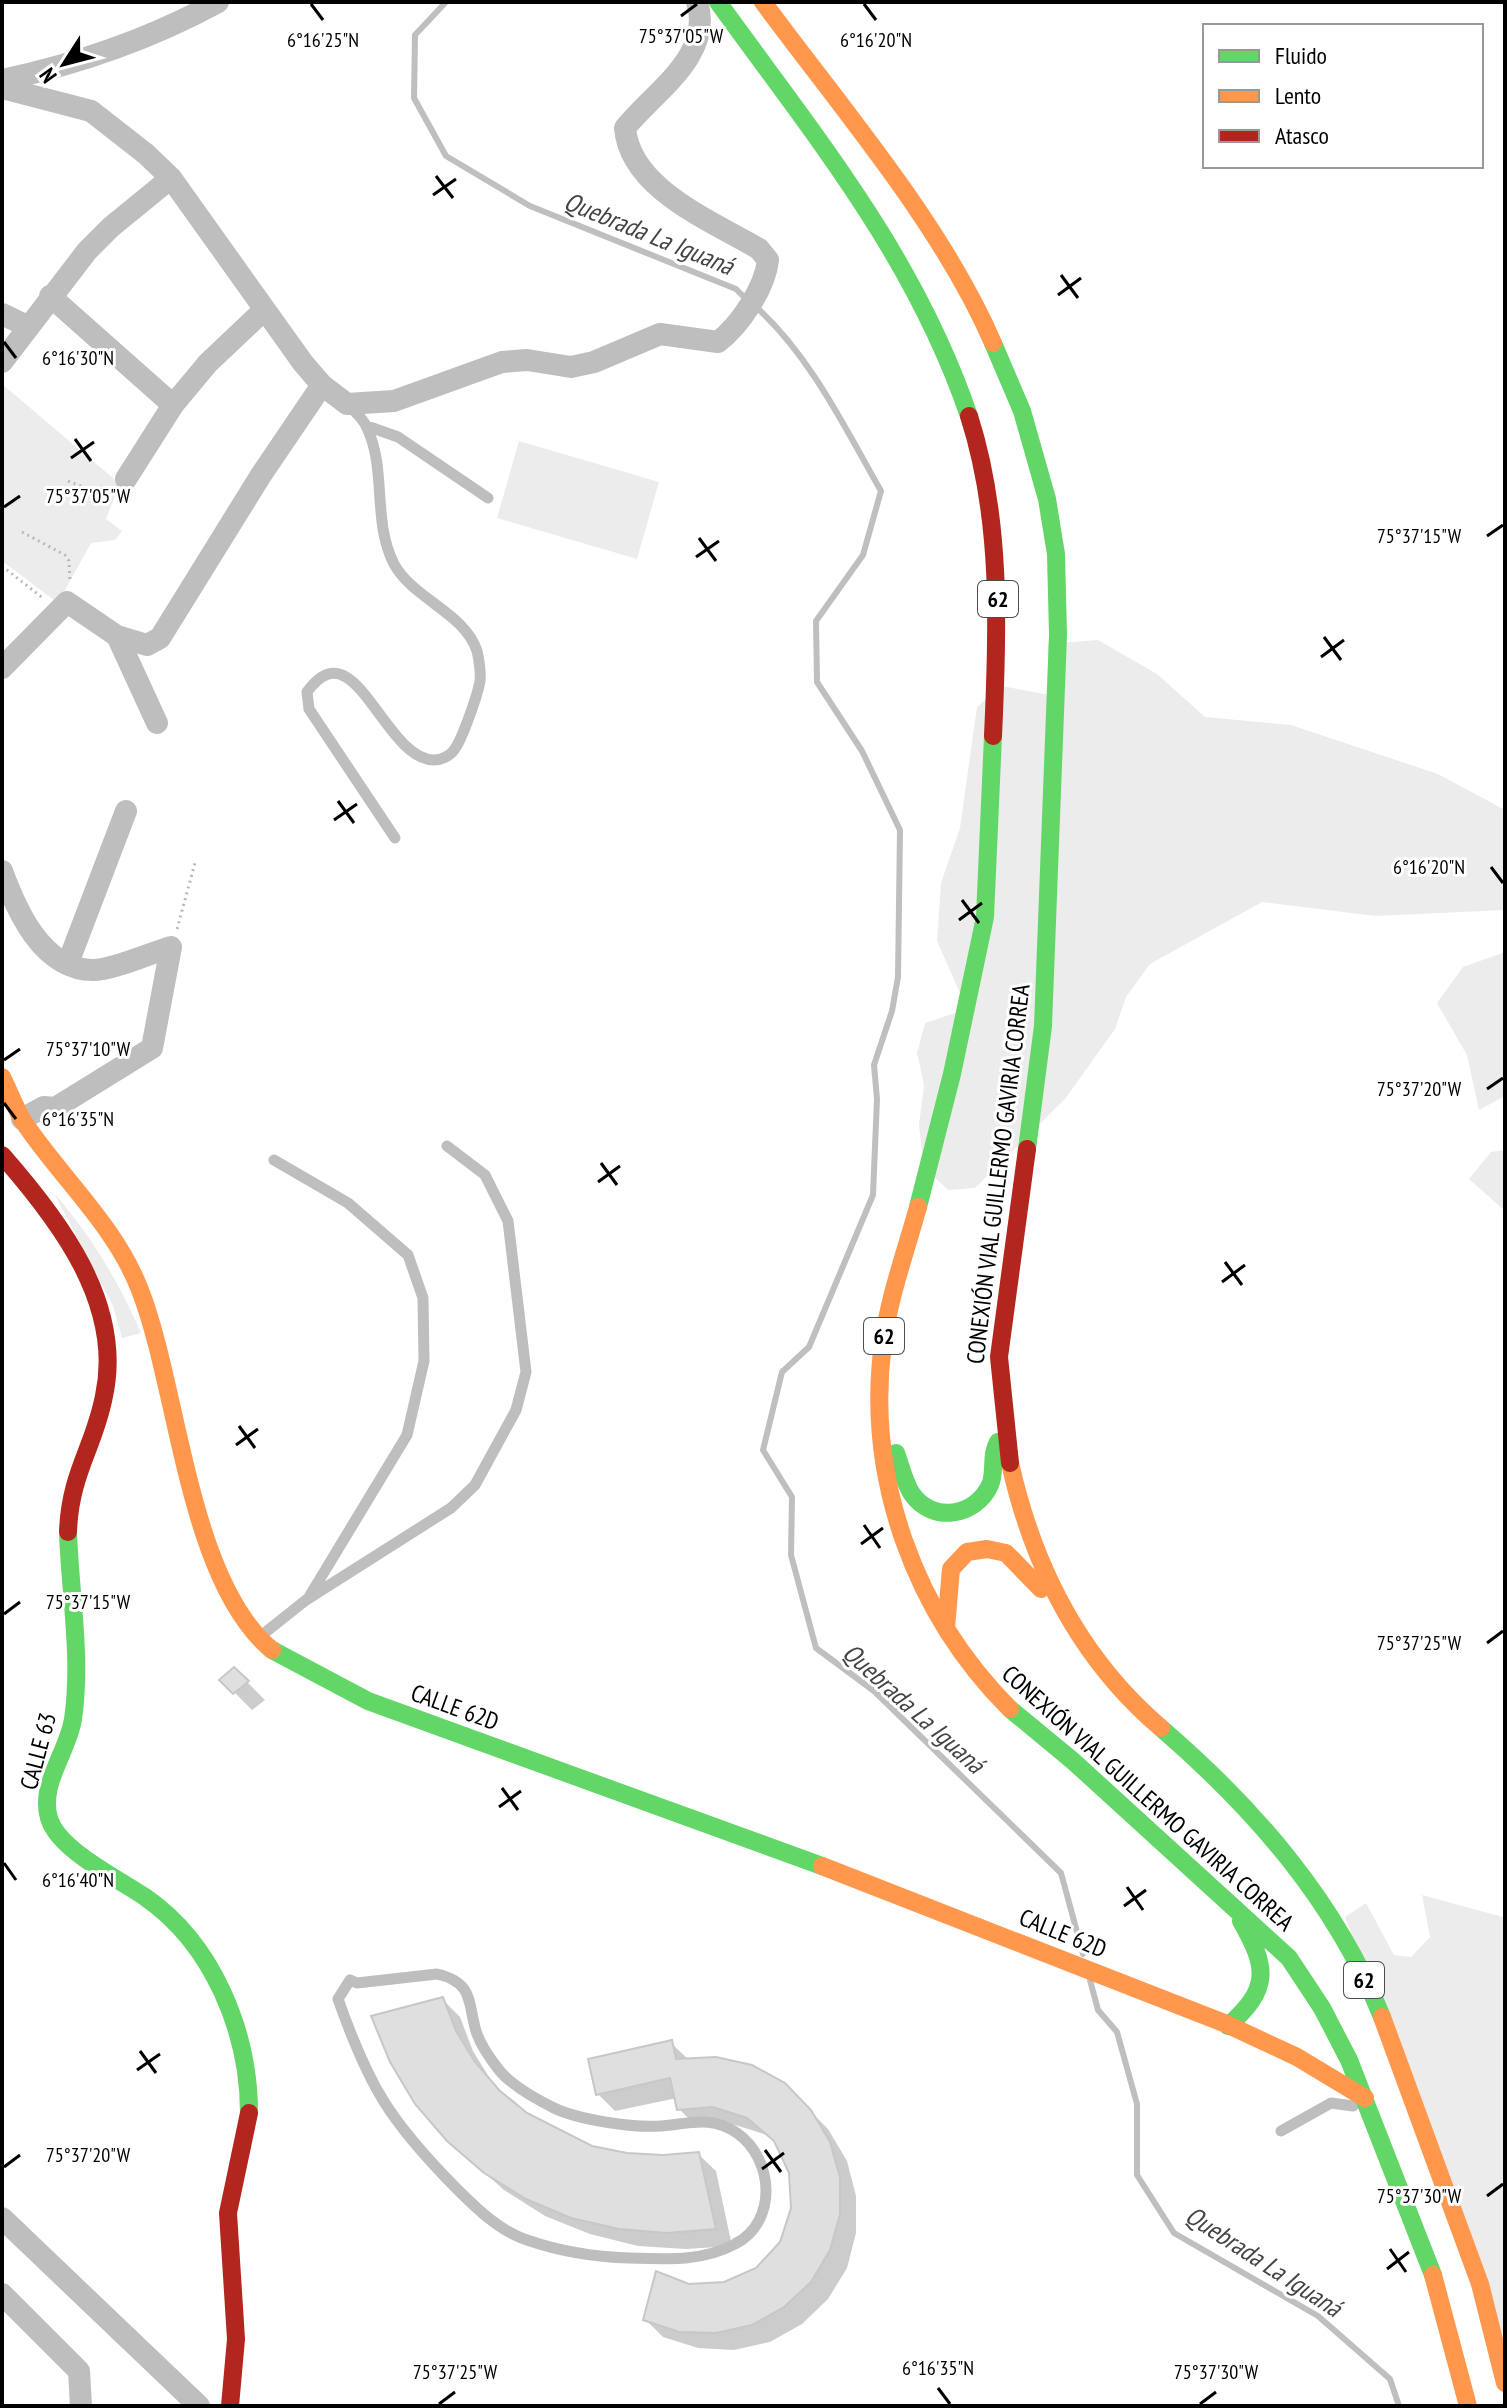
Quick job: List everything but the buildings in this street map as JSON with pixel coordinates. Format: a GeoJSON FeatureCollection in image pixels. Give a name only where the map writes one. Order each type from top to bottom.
{"type":"FeatureCollection","features":[{"type":"Feature","properties":{"kind":"main road","name":"CONEXIÓN VIAL GUILLERMO GAVIRIA CORREA"},"geometry":{"type":"LineString","coordinates":[[718,2],[882,230],[918,292],[948,354],[967,410],[986,485],[994,536],[997,636],[985,917],[952,1074],[883,1341],[879,1413],[883,1463],[904,1546],[945,1631],[982,1681],[1025,1724],[1073,1761],[1289,1958],[1317,1995],[1337,2030],[1369,2106],[1445,2309],[1468,2406]]}},
{"type":"Feature","properties":{"kind":"main road","name":"CONEXIÓN VIAL GUILLERMO GAVIRIA CORREA"},"geometry":{"type":"LineString","coordinates":[[763,2],[888,169],[943,248],[976,305],[1022,411],[1040,468],[1052,527],[1058,635],[1043,1026],[999,1357],[1002,1435],[1013,1491],[1031,1545],[1055,1597],[1091,1654],[1132,1702],[1183,1747],[1270,1838],[1335,1920],[1375,2004],[1405,2080],[1478,2284],[1500,2354],[1505,2383]]}},
{"type":"Feature","properties":{"kind":"main road","name":"CALLE 62D"},"geometry":{"type":"LineString","coordinates":[[2,1077],[22,1119],[98,1218],[132,1273],[155,1334],[188,1475],[216,1562],[238,1611],[258,1638],[316,1677],[368,1701],[967,1920],[1220,2023],[1308,2062],[1369,2106]]}},
{"type":"Feature","properties":{"kind":"main road","name":"CALLE 63"},"geometry":{"type":"LineString","coordinates":[[2,1155],[59,1230],[89,1282],[100,1310],[108,1361],[102,1407],[70,1497],[76,1687],[73,1725],[49,1793],[48,1818],[56,1834],[72,1849],[125,1880],[176,1921],[220,1988],[237,2028],[246,2067],[249,2112],[227,2226],[238,2357],[230,2406]]}},
{"type":"Feature","properties":{"kind":"main road"},"geometry":{"type":"LineString","coordinates":[[879,1413],[914,1498],[935,1513],[949,1515],[976,1506],[992,1481],[990,1454],[1002,1435]]}},
{"type":"Feature","properties":{"kind":"main road"},"geometry":{"type":"LineString","coordinates":[[945,1631],[952,1612],[946,1593],[947,1578],[963,1556],[978,1549],[994,1549],[1011,1556],[1029,1583],[1055,1597]]}},
{"type":"Feature","properties":{"kind":"main road"},"geometry":{"type":"LineString","coordinates":[[1220,2023],[1251,2008],[1260,1995],[1264,1972],[1259,1950],[1228,1902]]}},
{"type":"Feature","properties":{"kind":"street"},"geometry":{"type":"LineString","coordinates":[[2,80],[57,69],[143,38],[218,2]]}},
{"type":"Feature","properties":{"kind":"street"},"geometry":{"type":"LineString","coordinates":[[2,88],[91,111],[171,178],[263,311],[322,385],[347,404],[394,401],[502,362],[527,360],[571,367],[594,362],[660,334],[718,342],[731,332],[767,273],[768,260],[759,249],[681,202],[643,173],[626,143],[625,128],[691,53],[702,30],[697,2]]}},
{"type":"Feature","properties":{"kind":"street"},"geometry":{"type":"LineString","coordinates":[[2,362],[50,296],[111,227],[171,178]]}},
{"type":"Feature","properties":{"kind":"street"},"geometry":{"type":"LineString","coordinates":[[50,296],[173,405]]}},
{"type":"Feature","properties":{"kind":"street"},"geometry":{"type":"LineString","coordinates":[[126,479],[173,405],[208,363],[263,311]]}},
{"type":"Feature","properties":{"kind":"street"},"geometry":{"type":"LineString","coordinates":[[2,314],[27,326]]}},
{"type":"Feature","properties":{"kind":"street"},"geometry":{"type":"LineString","coordinates":[[2,668],[64,605],[117,636],[147,645],[160,638],[261,475],[322,385]]}},
{"type":"Feature","properties":{"kind":"street"},"geometry":{"type":"LineString","coordinates":[[117,636],[157,723]]}},
{"type":"Feature","properties":{"kind":"street"},"geometry":{"type":"LineString","coordinates":[[68,963],[126,811]]}},
{"type":"Feature","properties":{"kind":"street"},"geometry":{"type":"LineString","coordinates":[[2,871],[18,913],[38,942],[68,963],[93,970],[171,947],[152,1048],[55,1108],[44,1107],[22,1119]]}},
{"type":"Feature","properties":{"kind":"street"},"geometry":{"type":"LineString","coordinates":[[2,2218],[199,2406]]}},
{"type":"Feature","properties":{"kind":"street"},"geometry":{"type":"LineString","coordinates":[[2,2294],[79,2371],[81,2406]]}},
{"type":"Feature","properties":{"kind":"lane"},"geometry":{"type":"LineString","coordinates":[[347,404],[367,426],[376,461],[379,511],[394,564],[410,584],[463,629],[476,650],[480,680],[454,750],[440,760],[420,760],[404,746],[348,675],[334,671],[319,675],[307,692],[309,709],[395,838]]}},
{"type":"Feature","properties":{"kind":"lane"},"geometry":{"type":"LineString","coordinates":[[367,426],[398,437],[488,498]]}},
{"type":"Feature","properties":{"kind":"lane"},"geometry":{"type":"LineString","coordinates":[[258,1638],[306,1600],[451,1508],[475,1485],[516,1410],[526,1372],[508,1221],[485,1175],[447,1146]]}},
{"type":"Feature","properties":{"kind":"lane"},"geometry":{"type":"LineString","coordinates":[[274,1160],[348,1203],[408,1255],[423,1298],[424,1361],[407,1435],[306,1600]]}},
{"type":"Feature","properties":{"kind":"lane"},"geometry":{"type":"LineString","coordinates":[[437,1974],[449,1976],[471,1999],[477,2033],[499,2070],[561,2111],[587,2118],[658,2126],[704,2120],[740,2134],[767,2174],[766,2199],[753,2231],[738,2243],[711,2255],[673,2259],[589,2255],[526,2240],[475,2207],[414,2146],[384,2107],[360,2061],[338,1999],[350,1980],[357,1983],[437,1974]]}},
{"type":"Feature","properties":{"kind":"lane"},"geometry":{"type":"LineString","coordinates":[[1281,2131],[1331,2103],[1369,2106]]}},
{"type":"Feature","properties":{"kind":"path"},"geometry":{"type":"LineString","coordinates":[[68,481],[94,491],[126,479]]}},
{"type":"Feature","properties":{"kind":"path"},"geometry":{"type":"LineString","coordinates":[[2,566],[33,592],[64,605],[71,586],[69,561],[65,555],[22,532]]}},
{"type":"Feature","properties":{"kind":"path"},"geometry":{"type":"LineString","coordinates":[[171,947],[195,863]]}},
{"type":"Feature","properties":{"kind":"shaded area"},"geometry":{"type":"Polygon","coordinates":[[[2,384],[120,484],[106,519],[122,531],[115,540],[91,543],[58,603],[2,561],[2,384]]]}},
{"type":"Feature","properties":{"kind":"shaded area"},"geometry":{"type":"Polygon","coordinates":[[[519,441],[659,482],[637,559],[497,518],[519,441]]]}},
{"type":"Feature","properties":{"kind":"shaded area"},"geometry":{"type":"Polygon","coordinates":[[[1098,640],[1157,674],[1205,717],[1291,725],[1438,774],[1505,810],[1505,910],[1376,916],[1262,902],[1150,964],[1126,997],[1115,1029],[1065,1099],[975,1188],[948,1190],[924,1167],[919,1125],[924,1085],[917,1053],[925,1023],[967,1009],[937,941],[941,883],[960,828],[977,707],[1001,686],[1050,695],[1048,644],[1098,640]]]}},
{"type":"Feature","properties":{"kind":"shaded area"},"geometry":{"type":"Polygon","coordinates":[[[1505,952],[1505,1096],[1479,1110],[1467,1055],[1437,1003],[1463,967],[1505,952]]]}},
{"type":"Feature","properties":{"kind":"shaded area"},"geometry":{"type":"Polygon","coordinates":[[[1505,1150],[1505,1211],[1469,1179],[1491,1152],[1505,1150]]]}},
{"type":"Feature","properties":{"kind":"shaded area"},"geometry":{"type":"Polygon","coordinates":[[[54,1193],[103,1260],[141,1333],[122,1338],[113,1306],[54,1193]]]}},
{"type":"Feature","properties":{"kind":"shaded area"},"geometry":{"type":"Polygon","coordinates":[[[1422,1895],[1503,1917],[1505,1922],[1505,2340],[1345,1917],[1366,1903],[1394,1955],[1411,1957],[1430,1937],[1422,1895]]]}},
{"type":"Feature","properties":{"kind":"waterway","name":"Quebrada La Iguaná"},"geometry":{"type":"LineString","coordinates":[[446,2],[415,35],[414,98],[446,156],[530,206],[736,289],[746,299]]}},
{"type":"Feature","properties":{"kind":"waterway","name":"Quebrada La Iguaná"},"geometry":{"type":"LineString","coordinates":[[755,306],[775,325],[810,369],[881,491],[863,555],[816,621],[817,682],[862,751],[900,830],[898,977],[892,1011],[874,1065],[877,1099],[873,1195],[809,1347],[782,1372],[763,1450],[792,1497],[791,1555],[816,1648],[874,1691],[1061,1873],[1083,1954]]}},
{"type":"Feature","properties":{"kind":"waterway","name":"Quebrada La Iguaná"},"geometry":{"type":"LineString","coordinates":[[1090,1980],[1098,2010],[1117,2032],[1137,2104],[1137,2175],[1174,2233],[1318,2316],[1390,2379],[1399,2406]]}},
{"type":"Feature","properties":{"kind":"traffic: fast"},"geometry":{"type":"LineString","coordinates":[[718,2],[826,150],[891,250],[946,358],[969,416]]}},
{"type":"Feature","properties":{"kind":"traffic: fast"},"geometry":{"type":"LineString","coordinates":[[993,343],[1022,411],[1047,499],[1056,554],[1058,635],[1043,1026],[1027,1149]]}},
{"type":"Feature","properties":{"kind":"traffic: fast"},"geometry":{"type":"LineString","coordinates":[[918,1207],[952,1074],[985,917],[993,736]]}},
{"type":"Feature","properties":{"kind":"traffic: fast"},"geometry":{"type":"LineString","coordinates":[[896,1453],[912,1494],[931,1510],[954,1512],[975,1504],[990,1485],[998,1442]]}},
{"type":"Feature","properties":{"kind":"traffic: fast"},"geometry":{"type":"LineString","coordinates":[[68,1532],[76,1649],[75,1696],[70,1731],[48,1793],[49,1818],[55,1830],[76,1852],[169,1916],[208,1965],[234,2021],[247,2082],[249,2113]]}},
{"type":"Feature","properties":{"kind":"traffic: fast"},"geometry":{"type":"LineString","coordinates":[[272,1650],[368,1701],[822,1866]]}},
{"type":"Feature","properties":{"kind":"traffic: fast"},"geometry":{"type":"LineString","coordinates":[[1010,1709],[1073,1761],[1289,1958],[1322,2008],[1349,2060],[1433,2275]]}},
{"type":"Feature","properties":{"kind":"traffic: fast"},"geometry":{"type":"LineString","coordinates":[[1161,1728],[1229,1791],[1290,1860],[1341,1935],[1382,2017]]}},
{"type":"Feature","properties":{"kind":"traffic: fast"},"geometry":{"type":"LineString","coordinates":[[1228,2026],[1252,2001],[1260,1977],[1256,1952],[1241,1921]]}},
{"type":"Feature","properties":{"kind":"traffic: slow"},"geometry":{"type":"LineString","coordinates":[[763,2],[918,210],[971,298],[993,343]]}},
{"type":"Feature","properties":{"kind":"traffic: slow"},"geometry":{"type":"LineString","coordinates":[[2,1077],[23,1121],[102,1223],[129,1266],[153,1331],[189,1482],[221,1579],[244,1619],[272,1650]]}},
{"type":"Feature","properties":{"kind":"traffic: slow"},"geometry":{"type":"LineString","coordinates":[[918,1207],[883,1343],[879,1394],[882,1444],[890,1493],[904,1541],[923,1587],[948,1631],[977,1672],[1010,1709]]}},
{"type":"Feature","properties":{"kind":"traffic: slow"},"geometry":{"type":"LineString","coordinates":[[1010,1463],[1032,1538],[1064,1608],[1106,1672],[1161,1728]]}},
{"type":"Feature","properties":{"kind":"traffic: slow"},"geometry":{"type":"LineString","coordinates":[[946,1628],[951,1569],[967,1552],[987,1549],[1006,1553],[1041,1589]]}},
{"type":"Feature","properties":{"kind":"traffic: slow"},"geometry":{"type":"LineString","coordinates":[[822,1866],[1224,2023],[1297,2057],[1365,2098]]}},
{"type":"Feature","properties":{"kind":"traffic: slow"},"geometry":{"type":"LineString","coordinates":[[1382,2017],[1480,2284],[1505,2383]]}},
{"type":"Feature","properties":{"kind":"traffic: slow"},"geometry":{"type":"LineString","coordinates":[[1433,2275],[1468,2406]]}},
{"type":"Feature","properties":{"kind":"traffic: jam"},"geometry":{"type":"LineString","coordinates":[[969,416],[980,455],[992,534],[996,615],[993,736]]}},
{"type":"Feature","properties":{"kind":"traffic: jam"},"geometry":{"type":"LineString","coordinates":[[1010,1463],[999,1357],[1027,1149]]}},
{"type":"Feature","properties":{"kind":"traffic: jam"},"geometry":{"type":"LineString","coordinates":[[2,1155],[65,1236],[96,1296],[105,1329],[108,1362],[104,1396],[73,1493],[68,1532]]}},
{"type":"Feature","properties":{"kind":"traffic: jam"},"geometry":{"type":"LineString","coordinates":[[230,2406],[236,2339],[228,2213],[249,2113]]}}]}
